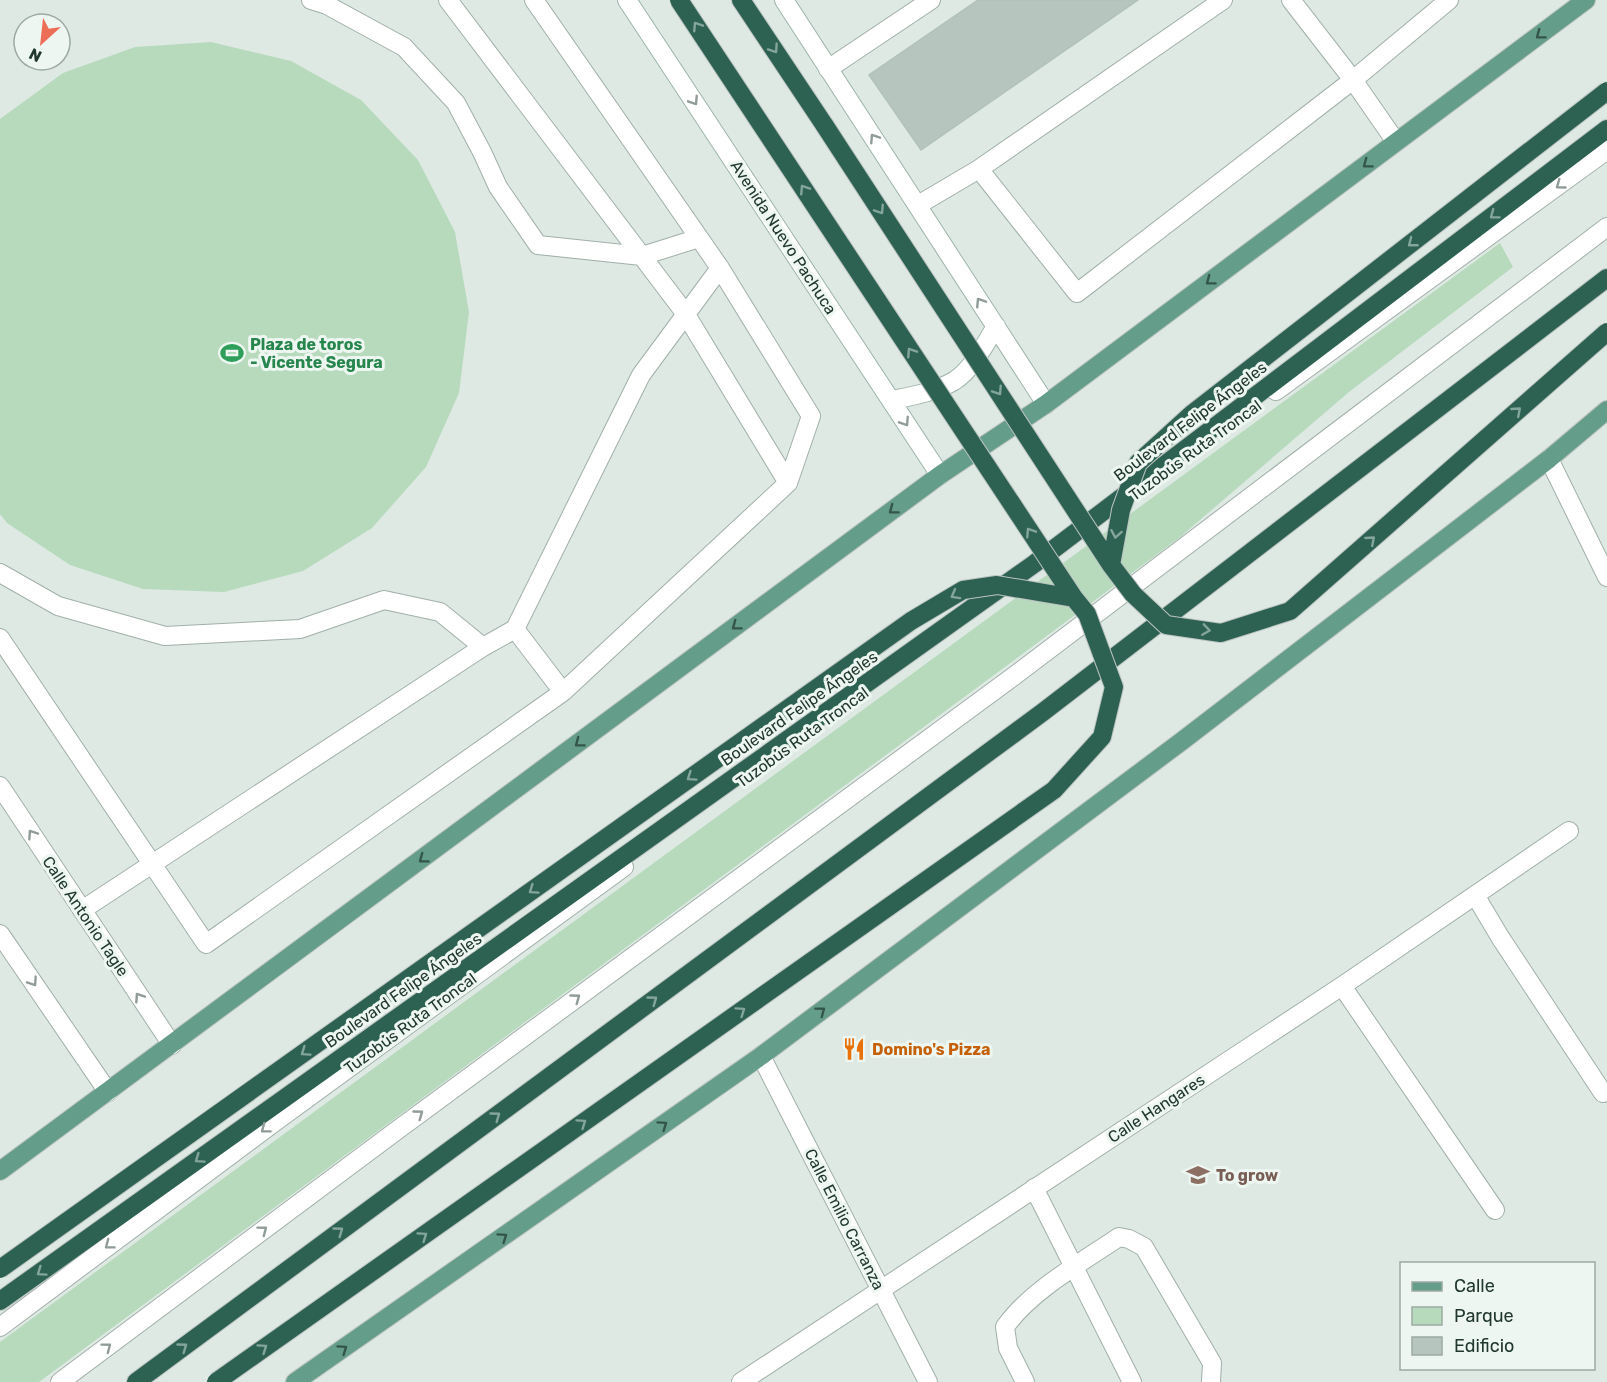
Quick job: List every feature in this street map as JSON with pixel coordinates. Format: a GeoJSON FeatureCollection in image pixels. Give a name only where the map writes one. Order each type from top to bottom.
{"type":"FeatureCollection","features":[{"type":"Feature","properties":{"kind":"highway"},"geometry":{"type":"LineString","coordinates":[[216,1382],[1054,790],[1102,737],[1114,687],[1088,614],[1074,598],[679,0]]}},
{"type":"Feature","properties":{"kind":"highway"},"geometry":{"type":"LineString","coordinates":[[741,0],[1111,566],[1132,594],[1166,625],[1221,633],[1290,611],[1607,332]]}},
{"type":"Feature","properties":{"kind":"highway"},"geometry":{"type":"LineString","coordinates":[[1111,566],[1121,510],[1138,463],[1193,413],[1607,91]]}},
{"type":"Feature","properties":{"kind":"highway","name":"Boulevard Felipe Ángeles"},"geometry":{"type":"LineString","coordinates":[[0,1301],[1034,564],[1607,129]]}},
{"type":"Feature","properties":{"kind":"highway"},"geometry":{"type":"LineString","coordinates":[[136,1382],[1034,719],[1607,278]]}},
{"type":"Feature","properties":{"kind":"highway"},"geometry":{"type":"LineString","coordinates":[[0,1269],[911,621],[963,590],[997,585],[1074,598]]}},
{"type":"Feature","properties":{"kind":"main road"},"geometry":{"type":"LineString","coordinates":[[0,1171],[939,475],[1046,404],[1586,0]]}},
{"type":"Feature","properties":{"kind":"main road"},"geometry":{"type":"LineString","coordinates":[[295,1382],[761,1056],[1182,741],[1549,459],[1607,410]]}},
{"type":"Feature","properties":{"kind":"street"},"geometry":{"type":"LineString","coordinates":[[311,0],[327,5],[404,47],[434,79],[456,103],[498,187],[538,245],[642,256],[699,238]]}},
{"type":"Feature","properties":{"kind":"street"},"geometry":{"type":"LineString","coordinates":[[448,0],[685,313],[788,483]]}},
{"type":"Feature","properties":{"kind":"street"},"geometry":{"type":"LineString","coordinates":[[0,638],[206,944],[563,692],[788,483],[811,416],[720,268],[534,0]]}},
{"type":"Feature","properties":{"kind":"street","name":"Avenida Nuevo Pachuca"},"geometry":{"type":"LineString","coordinates":[[627,0],[892,400],[939,475]]}},
{"type":"Feature","properties":{"kind":"street"},"geometry":{"type":"LineString","coordinates":[[784,0],[1046,404]]}},
{"type":"Feature","properties":{"kind":"street"},"geometry":{"type":"LineString","coordinates":[[828,69],[932,0]]}},
{"type":"Feature","properties":{"kind":"street"},"geometry":{"type":"LineString","coordinates":[[918,205],[979,169],[1223,0]]}},
{"type":"Feature","properties":{"kind":"street"},"geometry":{"type":"LineString","coordinates":[[1291,0],[1353,80],[1396,142]]}},
{"type":"Feature","properties":{"kind":"street"},"geometry":{"type":"LineString","coordinates":[[979,169],[1077,293],[1353,80],[1449,0]]}},
{"type":"Feature","properties":{"kind":"street","name":"Tuzobús Ruta Troncal"},"geometry":{"type":"LineString","coordinates":[[0,1327],[291,1110],[1607,150]]}},
{"type":"Feature","properties":{"kind":"street"},"geometry":{"type":"LineString","coordinates":[[60,1382],[396,1131],[1014,676],[1607,227]]}},
{"type":"Feature","properties":{"kind":"street"},"geometry":{"type":"LineString","coordinates":[[82,910],[483,647],[515,629],[641,375],[720,268]]}},
{"type":"Feature","properties":{"kind":"street"},"geometry":{"type":"LineString","coordinates":[[892,400],[926,392],[955,380],[979,355],[996,326]]}},
{"type":"Feature","properties":{"kind":"street"},"geometry":{"type":"LineString","coordinates":[[1549,459],[1607,577]]}},
{"type":"Feature","properties":{"kind":"street"},"geometry":{"type":"LineString","coordinates":[[0,573],[58,606],[165,636],[300,628],[384,600],[440,612],[483,647]]}},
{"type":"Feature","properties":{"kind":"street"},"geometry":{"type":"LineString","coordinates":[[515,629],[563,692]]}},
{"type":"Feature","properties":{"kind":"street","name":"Calle Antonio Tagle"},"geometry":{"type":"LineString","coordinates":[[0,786],[172,1045]]}},
{"type":"Feature","properties":{"kind":"street","name":"Calle Hangares"},"geometry":{"type":"LineString","coordinates":[[741,1382],[1342,986],[1569,831]]}},
{"type":"Feature","properties":{"kind":"street"},"geometry":{"type":"LineString","coordinates":[[1475,895],[1500,937],[1603,1093]]}},
{"type":"Feature","properties":{"kind":"street"},"geometry":{"type":"LineString","coordinates":[[0,934],[108,1092]]}},
{"type":"Feature","properties":{"kind":"street"},"geometry":{"type":"LineString","coordinates":[[1342,986],[1495,1210]]}},
{"type":"Feature","properties":{"kind":"street","name":"Calle Emilio Carranza"},"geometry":{"type":"LineString","coordinates":[[761,1056],[928,1382]]}},
{"type":"Feature","properties":{"kind":"street"},"geometry":{"type":"LineString","coordinates":[[1034,1188],[1132,1382]]}},
{"type":"Feature","properties":{"kind":"street"},"geometry":{"type":"LineString","coordinates":[[1025,1382],[1008,1348],[1005,1327],[1017,1309],[1119,1237],[1129,1239],[1144,1247],[1212,1363],[1211,1382]]}},
{"type":"Feature","properties":{"kind":"green space","name":"Plaza de toros - Vicente Segura"},"geometry":{"type":"Polygon","coordinates":[[[211,42],[291,61],[361,100],[418,160],[455,232],[469,312],[459,393],[426,467],[372,528],[303,571],[224,592],[143,589],[70,565],[7,523],[0,514],[0,119],[63,73],[72,72],[72,70],[135,47],[211,42]]]}},
{"type":"Feature","properties":{"kind":"green space"},"geometry":{"type":"Polygon","coordinates":[[[1500,243],[1513,267],[1349,392],[1179,538],[39,1382],[0,1382],[0,1342],[1500,243]]]}},
{"type":"Feature","properties":{"kind":"building"},"geometry":{"type":"Polygon","coordinates":[[[978,0],[1138,0],[921,150],[869,75],[978,0]]]}},
{"type":"Feature","properties":{"kind":"place","name":"Plaza de toros - Vicente Segura"},"geometry":{"type":"Point","coordinates":[232,353]}},
{"type":"Feature","properties":{"kind":"place","name":"Domino's Pizza"},"geometry":{"type":"Point","coordinates":[854,1049]}},
{"type":"Feature","properties":{"kind":"place","name":"To grow"},"geometry":{"type":"Point","coordinates":[1198,1175]}}]}
